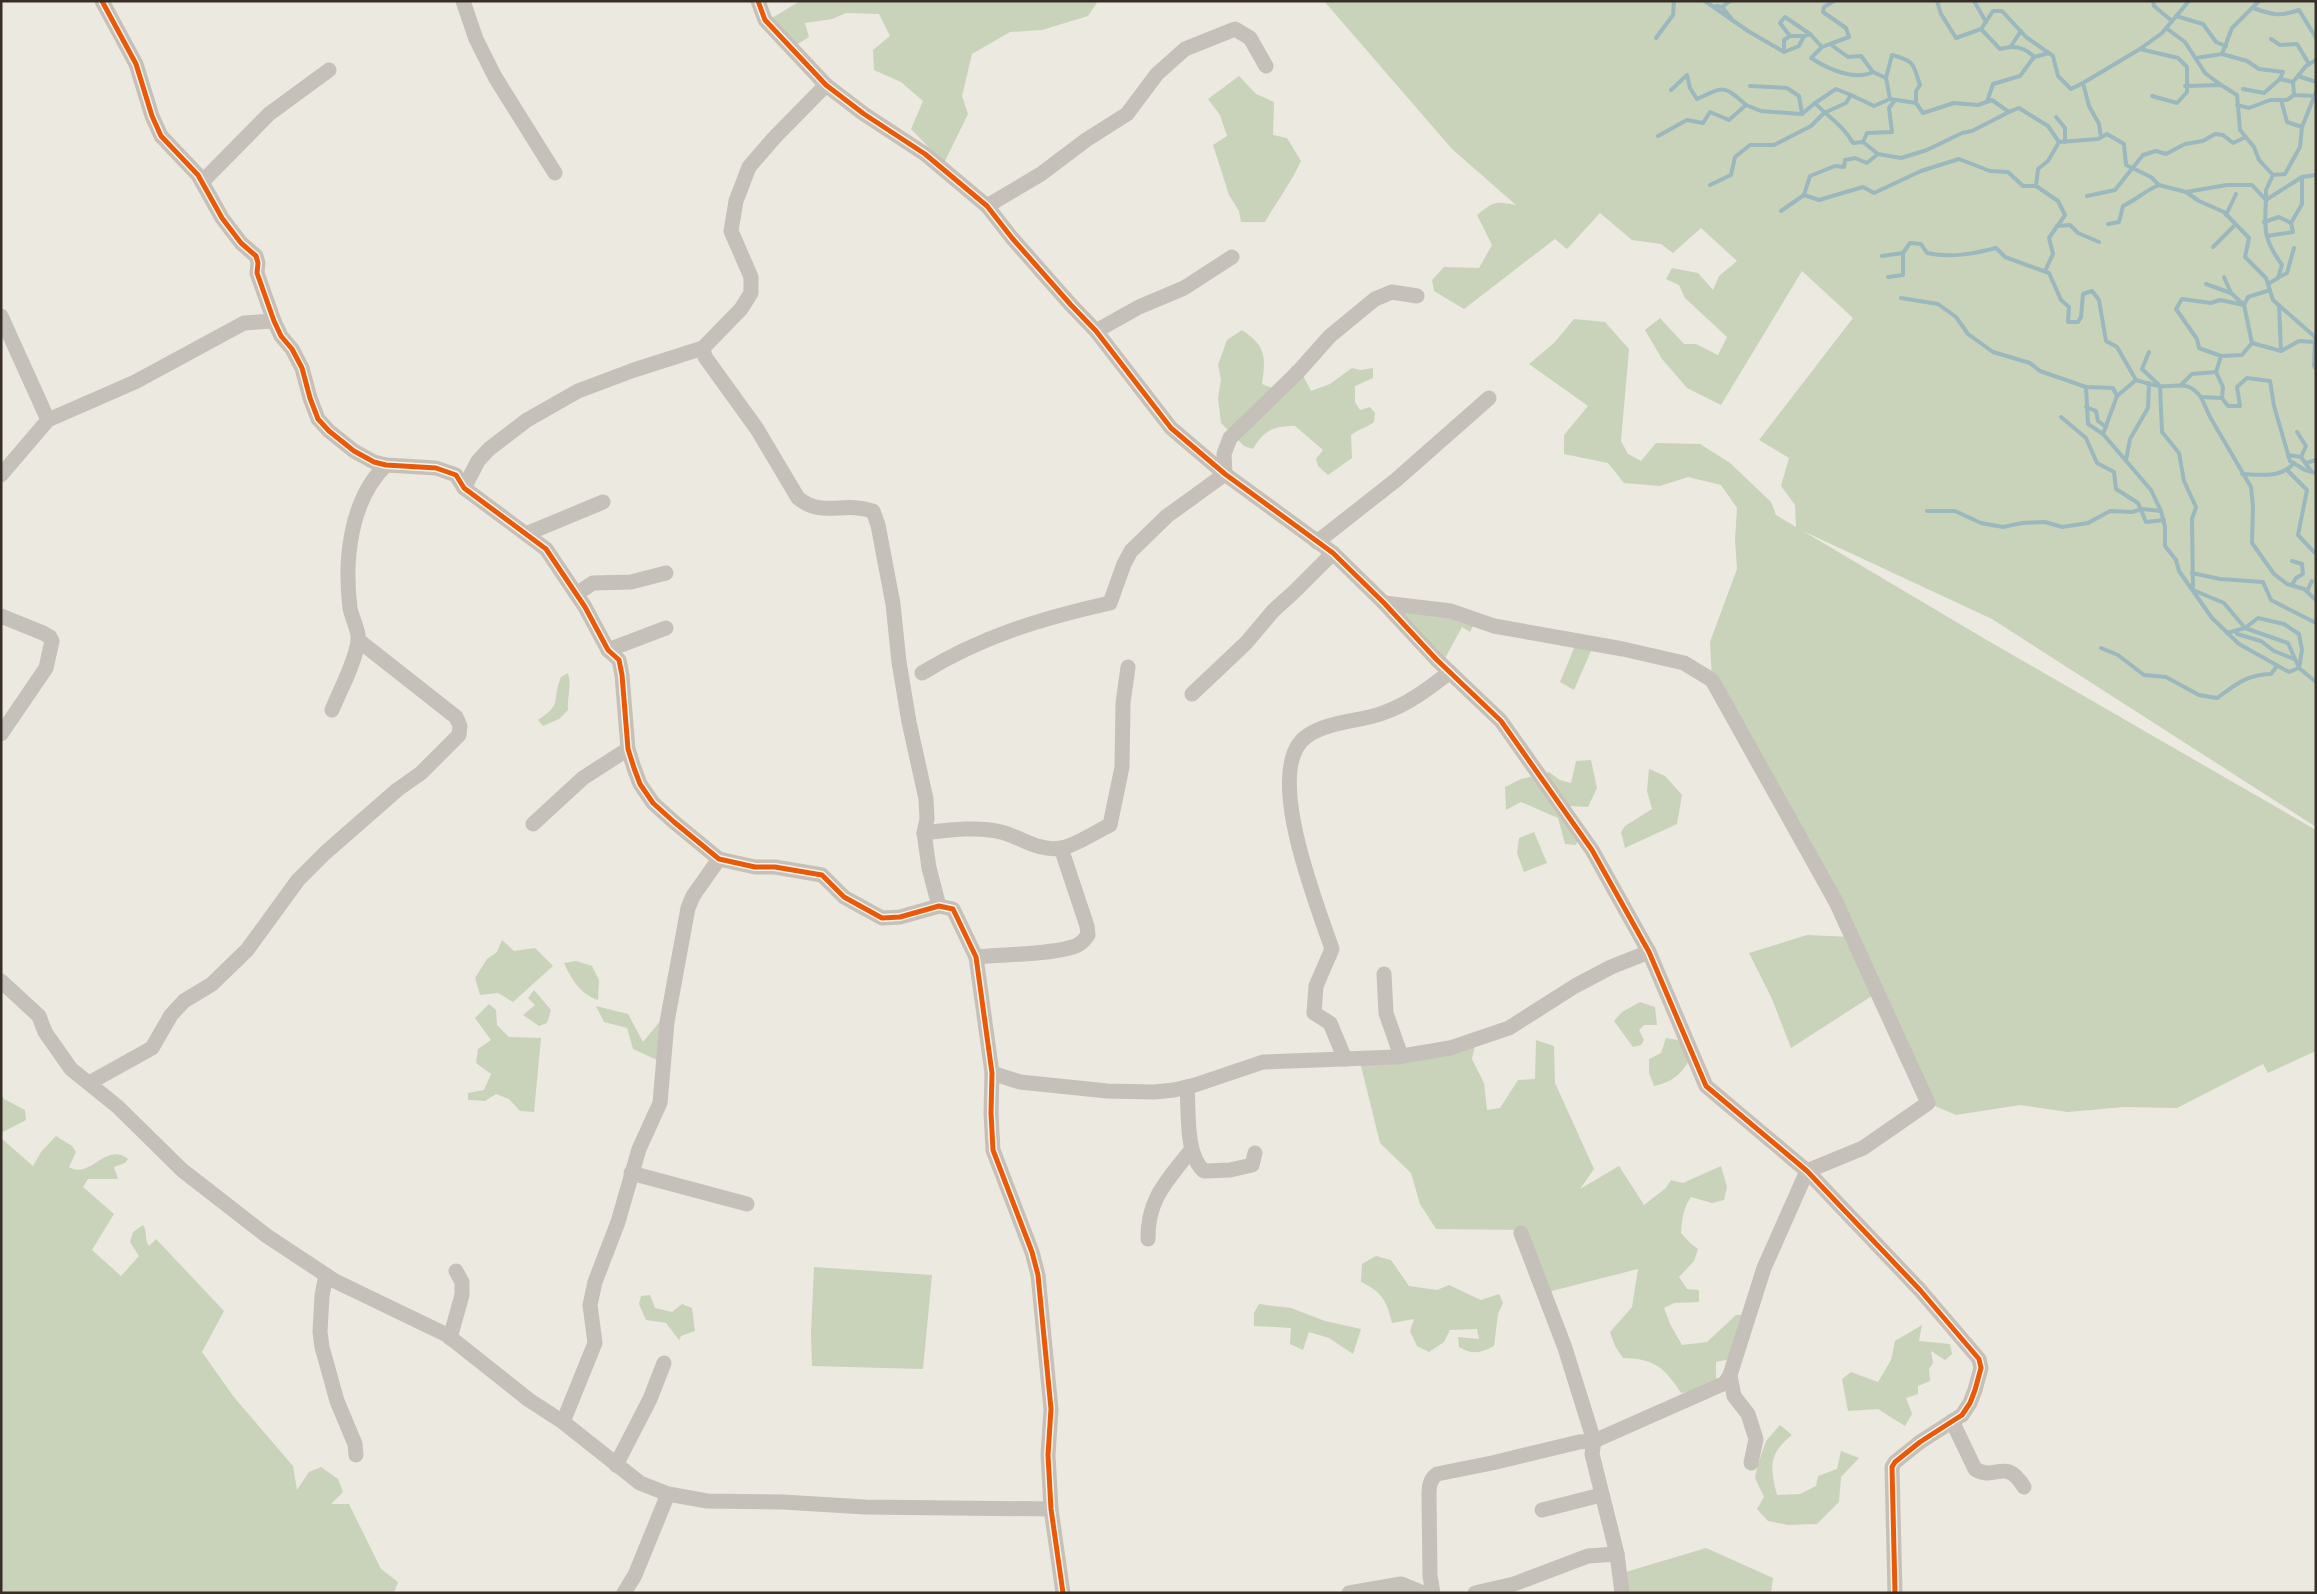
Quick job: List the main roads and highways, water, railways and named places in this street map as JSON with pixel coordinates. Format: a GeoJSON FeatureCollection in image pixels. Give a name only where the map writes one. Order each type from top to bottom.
{"type":"FeatureCollection","features":[{"type":"Feature","properties":{"kind":"waterway"},"geometry":{"type":"LineString","coordinates":[[1656,38],[1673,15],[1674,1]]}},
{"type":"Feature","properties":{"kind":"waterway"},"geometry":{"type":"LineString","coordinates":[[1705,1],[1748,31],[1784,52],[1799,46],[1804,36],[1810,34],[1822,47],[1830,44]]}},
{"type":"Feature","properties":{"kind":"waterway"},"geometry":{"type":"LineString","coordinates":[[1722,7],[1730,1]]}},
{"type":"Feature","properties":{"kind":"waterway"},"geometry":{"type":"LineString","coordinates":[[1834,1],[1824,7],[1823,12],[1846,28],[1849,37],[1830,44],[1848,57],[1861,56],[1873,72],[1886,78],[1890,99],[1916,103],[1923,113],[1954,103],[1978,105],[1992,100],[2009,112],[2019,108],[2048,126],[2059,142],[2098,139],[2107,134],[2124,144],[2126,165],[2151,177],[2159,185],[2186,192],[2199,201],[2224,212],[2249,238],[2245,257],[2266,278],[2273,300],[2315,337],[2314,366],[2316,369]]}},
{"type":"Feature","properties":{"kind":"waterway"},"geometry":{"type":"LineString","coordinates":[[1937,1],[1941,14],[1956,38],[1981,29],[2000,49],[2019,48],[2027,51],[2034,57]]}},
{"type":"Feature","properties":{"kind":"waterway"},"geometry":{"type":"LineString","coordinates":[[1974,1],[1986,22]]}},
{"type":"Feature","properties":{"kind":"waterway"},"geometry":{"type":"LineString","coordinates":[[2153,1],[2154,6],[2172,21]]}},
{"type":"Feature","properties":{"kind":"waterway"},"geometry":{"type":"LineString","coordinates":[[2101,137],[2099,124],[2089,106],[2083,83],[2140,49],[2162,33],[2189,1]]}},
{"type":"Feature","properties":{"kind":"waterway"},"geometry":{"type":"LineString","coordinates":[[2259,1],[2232,28],[2222,54],[2247,61],[2259,69],[2283,72],[2280,79]]}},
{"type":"Feature","properties":{"kind":"waterway"},"geometry":{"type":"LineString","coordinates":[[1716,6],[1722,7],[1731,18]]}},
{"type":"Feature","properties":{"kind":"waterway"},"geometry":{"type":"LineString","coordinates":[[2253,8],[2276,14],[2286,14],[2299,10],[2316,38]]}},
{"type":"Feature","properties":{"kind":"waterway"},"geometry":{"type":"LineString","coordinates":[[1981,29],[1993,11],[2002,11],[2026,37],[2053,56],[2058,76],[2071,89],[2083,83]]}},
{"type":"Feature","properties":{"kind":"waterway"},"geometry":{"type":"LineString","coordinates":[[2176,16],[2203,24],[2216,42],[2226,46]]}},
{"type":"Feature","properties":{"kind":"waterway"},"geometry":{"type":"LineString","coordinates":[[1790,36],[1780,23],[1785,17],[1810,34]]}},
{"type":"Feature","properties":{"kind":"waterway"},"geometry":{"type":"LineString","coordinates":[[2166,28],[2185,42],[2205,73],[2221,85]]}},
{"type":"Feature","properties":{"kind":"waterway"},"geometry":{"type":"LineString","coordinates":[[2011,46],[2021,31]]}},
{"type":"Feature","properties":{"kind":"waterway"},"geometry":{"type":"LineString","coordinates":[[1784,52],[1784,40],[1790,36],[1804,36]]}},
{"type":"Feature","properties":{"kind":"waterway"},"geometry":{"type":"LineString","coordinates":[[2271,39],[2280,45],[2297,44],[2309,64]]}},
{"type":"Feature","properties":{"kind":"waterway"},"geometry":{"type":"LineString","coordinates":[[1822,47],[1811,58],[1825,66],[1850,74],[1858,75],[1873,72]]}},
{"type":"Feature","properties":{"kind":"waterway"},"geometry":{"type":"LineString","coordinates":[[2140,49],[2178,58],[2187,67],[2187,92],[2177,103],[2152,96]]}},
{"type":"Feature","properties":{"kind":"waterway"},"geometry":{"type":"LineString","coordinates":[[1987,102],[1993,84],[2020,76],[2034,57],[2049,53]]}},
{"type":"Feature","properties":{"kind":"waterway"},"geometry":{"type":"LineString","coordinates":[[2196,58],[2222,54]]}},
{"type":"Feature","properties":{"kind":"waterway"},"geometry":{"type":"LineString","coordinates":[[1886,78],[1892,55],[1905,59],[1912,64],[1920,85],[1916,91],[1916,103]]}},
{"type":"Feature","properties":{"kind":"waterway"},"geometry":{"type":"LineString","coordinates":[[2293,82],[2306,66],[2316,60]]}},
{"type":"Feature","properties":{"kind":"waterway"},"geometry":{"type":"LineString","coordinates":[[1671,90],[1687,75],[1690,88],[1697,99],[1718,90],[1723,90],[1728,91],[1746,105]]}},
{"type":"Feature","properties":{"kind":"waterway"},"geometry":{"type":"LineString","coordinates":[[2298,76],[2316,82]]}},
{"type":"Feature","properties":{"kind":"waterway"},"geometry":{"type":"LineString","coordinates":[[2243,89],[2264,93],[2280,79],[2293,82],[2294,95],[2316,96]]}},
{"type":"Feature","properties":{"kind":"waterway"},"geometry":{"type":"LineString","coordinates":[[2185,86],[2221,85],[2237,95],[2240,130],[2254,147],[2259,160],[2273,175],[2266,190],[2266,200],[2302,177],[2316,175]]}},
{"type":"Feature","properties":{"kind":"waterway"},"geometry":{"type":"LineString","coordinates":[[1750,86],[1787,88],[1799,96],[1802,114]]}},
{"type":"Feature","properties":{"kind":"waterway"},"geometry":{"type":"LineString","coordinates":[[1815,103],[1836,89],[1851,95]]}},
{"type":"Feature","properties":{"kind":"waterway"},"geometry":{"type":"LineString","coordinates":[[2302,127],[2316,92]]}},
{"type":"Feature","properties":{"kind":"waterway"},"geometry":{"type":"LineString","coordinates":[[1710,185],[1731,175],[1735,157],[1750,145],[1774,145],[1811,126],[1824,113],[1846,103],[1851,95],[1874,106],[1890,99]]}},
{"type":"Feature","properties":{"kind":"waterway"},"geometry":{"type":"LineString","coordinates":[[2237,105],[2249,108],[2270,100],[2287,100],[2294,95]]}},
{"type":"Feature","properties":{"kind":"waterway"},"geometry":{"type":"LineString","coordinates":[[1863,142],[1867,133],[1892,132],[1889,108],[1895,100]]}},
{"type":"Feature","properties":{"kind":"waterway"},"geometry":{"type":"LineString","coordinates":[[2273,175],[2285,174],[2300,147],[2302,127],[2287,122],[2281,100]]}},
{"type":"Feature","properties":{"kind":"waterway"},"geometry":{"type":"LineString","coordinates":[[1658,136],[1687,120],[1703,123],[1710,112],[1729,120],[1746,105],[1761,111],[1802,114],[1815,103],[1840,127],[1853,143],[1863,142],[1878,154],[1901,158],[1927,150],[1962,133],[1972,131],[2009,112]]}},
{"type":"Feature","properties":{"kind":"waterway"},"geometry":{"type":"LineString","coordinates":[[2056,117],[2065,128],[2065,142]]}},
{"type":"Feature","properties":{"kind":"waterway"},"geometry":{"type":"LineString","coordinates":[[2087,196],[2115,190],[2143,155],[2156,151],[2166,154],[2185,144],[2203,141],[2215,134],[2223,135],[2233,143],[2246,137]]}},
{"type":"Feature","properties":{"kind":"waterway"},"geometry":{"type":"LineString","coordinates":[[1804,195],[1819,200],[1863,187],[1874,193],[1921,171],[1959,159],[1990,171],[2008,172],[2023,186],[2036,186],[2038,169],[2048,161],[2059,142]]}},
{"type":"Feature","properties":{"kind":"waterway"},"geometry":{"type":"LineString","coordinates":[[1781,211],[1804,195],[1810,176],[1835,166],[1844,167],[1845,160],[1855,158],[1867,163],[1878,154]]}},
{"type":"Feature","properties":{"kind":"waterway"},"geometry":{"type":"LineString","coordinates":[[2267,236],[2293,232],[2291,223],[2302,204],[2302,177]]}},
{"type":"Feature","properties":{"kind":"waterway"},"geometry":{"type":"LineString","coordinates":[[2108,224],[2119,222],[2123,206],[2159,185]]}},
{"type":"Feature","properties":{"kind":"waterway"},"geometry":{"type":"LineString","coordinates":[[2186,192],[2227,185],[2252,185],[2266,200],[2266,234],[2272,249],[2282,265],[2278,278],[2268,284]]}},
{"type":"Feature","properties":{"kind":"waterway"},"geometry":{"type":"LineString","coordinates":[[2036,186],[2058,201],[2065,215],[2049,238],[2053,254],[2045,271]]}},
{"type":"Feature","properties":{"kind":"waterway"},"geometry":{"type":"LineString","coordinates":[[2226,215],[2236,194]]}},
{"type":"Feature","properties":{"kind":"waterway"},"geometry":{"type":"LineString","coordinates":[[2264,222],[2279,217],[2291,223]]}},
{"type":"Feature","properties":{"kind":"waterway"},"geometry":{"type":"LineString","coordinates":[[2057,226],[2070,225],[2078,233],[2099,242]]}},
{"type":"Feature","properties":{"kind":"waterway"},"geometry":{"type":"LineString","coordinates":[[2213,247],[2235,225]]}},
{"type":"Feature","properties":{"kind":"waterway"},"geometry":{"type":"LineString","coordinates":[[1882,256],[1903,253],[1910,243],[1921,244],[1927,253],[1945,255],[1970,254],[1996,248],[2005,257],[2049,273],[2061,300],[2069,307],[2068,322],[2078,322],[2081,317],[2083,294],[2092,291],[2099,300],[2106,341],[2117,347],[2136,380],[2159,386],[2186,386],[2196,391],[2201,397],[2222,398],[2228,406],[2240,406],[2237,387],[2247,378],[2270,381],[2274,406],[2290,461],[2305,470],[2316,473]]}},
{"type":"Feature","properties":{"kind":"waterway"},"geometry":{"type":"LineString","coordinates":[[2279,277],[2287,273],[2294,248]]}},
{"type":"Feature","properties":{"kind":"waterway"},"geometry":{"type":"LineString","coordinates":[[1888,277],[1903,275],[1903,253]]}},
{"type":"Feature","properties":{"kind":"waterway"},"geometry":{"type":"LineString","coordinates":[[2224,277],[2231,293],[2244,305],[2252,343]]}},
{"type":"Feature","properties":{"kind":"waterway"},"geometry":{"type":"LineString","coordinates":[[2206,284],[2231,293]]}},
{"type":"Feature","properties":{"kind":"waterway"},"geometry":{"type":"LineString","coordinates":[[2222,398],[2223,387],[2216,372],[2221,356],[2199,348],[2197,339],[2176,309],[2182,299],[2211,303],[2220,300],[2244,305],[2248,297],[2270,290]]}},
{"type":"Feature","properties":{"kind":"waterway"},"geometry":{"type":"LineString","coordinates":[[1901,298],[1938,304],[1956,317],[1968,334],[1993,352],[2030,363],[2040,371],[2086,387],[2113,388],[2117,396]]}},
{"type":"Feature","properties":{"kind":"waterway"},"geometry":{"type":"LineString","coordinates":[[2279,305],[2281,351]]}},
{"type":"Feature","properties":{"kind":"waterway"},"geometry":{"type":"LineString","coordinates":[[2221,356],[2242,355],[2252,343],[2281,351],[2299,341],[2315,342]]}},
{"type":"Feature","properties":{"kind":"waterway"},"geometry":{"type":"LineString","coordinates":[[2149,352],[2142,369],[2160,386],[2162,432],[2179,453],[2184,481],[2196,507],[2192,519],[2193,590],[2224,603],[2245,628],[2258,618],[2284,624],[2299,634],[2302,650],[2299,668]]}},
{"type":"Feature","properties":{"kind":"waterway"},"geometry":{"type":"LineString","coordinates":[[2182,384],[2192,374],[2216,372]]}},
{"type":"Feature","properties":{"kind":"waterway"},"geometry":{"type":"LineString","coordinates":[[2136,380],[2117,396],[2103,434],[2151,490],[2161,511],[2165,527],[2165,546],[2176,560],[2179,571],[2212,618],[2239,644],[2289,672],[2299,668],[2316,682]]}},
{"type":"Feature","properties":{"kind":"waterway"},"geometry":{"type":"LineString","coordinates":[[2126,460],[2130,439],[2148,408],[2149,383]]}},
{"type":"Feature","properties":{"kind":"waterway"},"geometry":{"type":"LineString","coordinates":[[2086,387],[2088,424],[2103,434]]}},
{"type":"Feature","properties":{"kind":"waterway"},"geometry":{"type":"LineString","coordinates":[[2201,397],[2210,417],[2251,487],[2253,506],[2252,543],[2274,574],[2287,584],[2304,589],[2316,600]]}},
{"type":"Feature","properties":{"kind":"waterway"},"geometry":{"type":"LineString","coordinates":[[2086,407],[2096,411],[2098,421],[2106,427]]}},
{"type":"Feature","properties":{"kind":"waterway"},"geometry":{"type":"LineString","coordinates":[[2061,417],[2086,438],[2097,463],[2114,472],[2116,489],[2138,503],[2146,522],[2164,520]]}},
{"type":"Feature","properties":{"kind":"waterway"},"geometry":{"type":"LineString","coordinates":[[2297,432],[2306,446],[2301,457]]}},
{"type":"Feature","properties":{"kind":"waterway"},"geometry":{"type":"LineString","coordinates":[[2288,455],[2301,457],[2311,471]]}},
{"type":"Feature","properties":{"kind":"waterway"},"geometry":{"type":"LineString","coordinates":[[2306,463],[2316,460]]}},
{"type":"Feature","properties":{"kind":"waterway"},"geometry":{"type":"LineString","coordinates":[[2242,474],[2263,475],[2277,473],[2289,468],[2294,463]]}},
{"type":"Feature","properties":{"kind":"waterway"},"geometry":{"type":"LineString","coordinates":[[2288,471],[2307,490],[2298,535],[2316,554]]}},
{"type":"Feature","properties":{"kind":"waterway"},"geometry":{"type":"LineString","coordinates":[[1927,511],[1955,511],[1981,523],[2003,527],[2022,523],[2045,522],[2062,527],[2088,523],[2110,511],[2132,512],[2142,509],[2161,511]]}},
{"type":"Feature","properties":{"kind":"waterway"},"geometry":{"type":"LineString","coordinates":[[2292,561],[2302,564],[2303,574],[2296,578],[2292,585]]}},
{"type":"Feature","properties":{"kind":"waterway"},"geometry":{"type":"LineString","coordinates":[[2192,573],[2220,579],[2263,582],[2271,600],[2316,623]]}},
{"type":"Feature","properties":{"kind":"waterway"},"geometry":{"type":"LineString","coordinates":[[2307,591],[2312,581]]}},
{"type":"Feature","properties":{"kind":"waterway"},"geometry":{"type":"LineString","coordinates":[[2227,633],[2245,628],[2288,643],[2299,668]]}},
{"type":"Feature","properties":{"kind":"waterway"},"geometry":{"type":"LineString","coordinates":[[2237,634],[2261,641],[2274,651],[2294,659]]}},
{"type":"Feature","properties":{"kind":"waterway"},"geometry":{"type":"LineString","coordinates":[[2101,648],[2118,655],[2144,675],[2166,677],[2199,695],[2217,698],[2248,678],[2271,674],[2277,666]]}}]}
